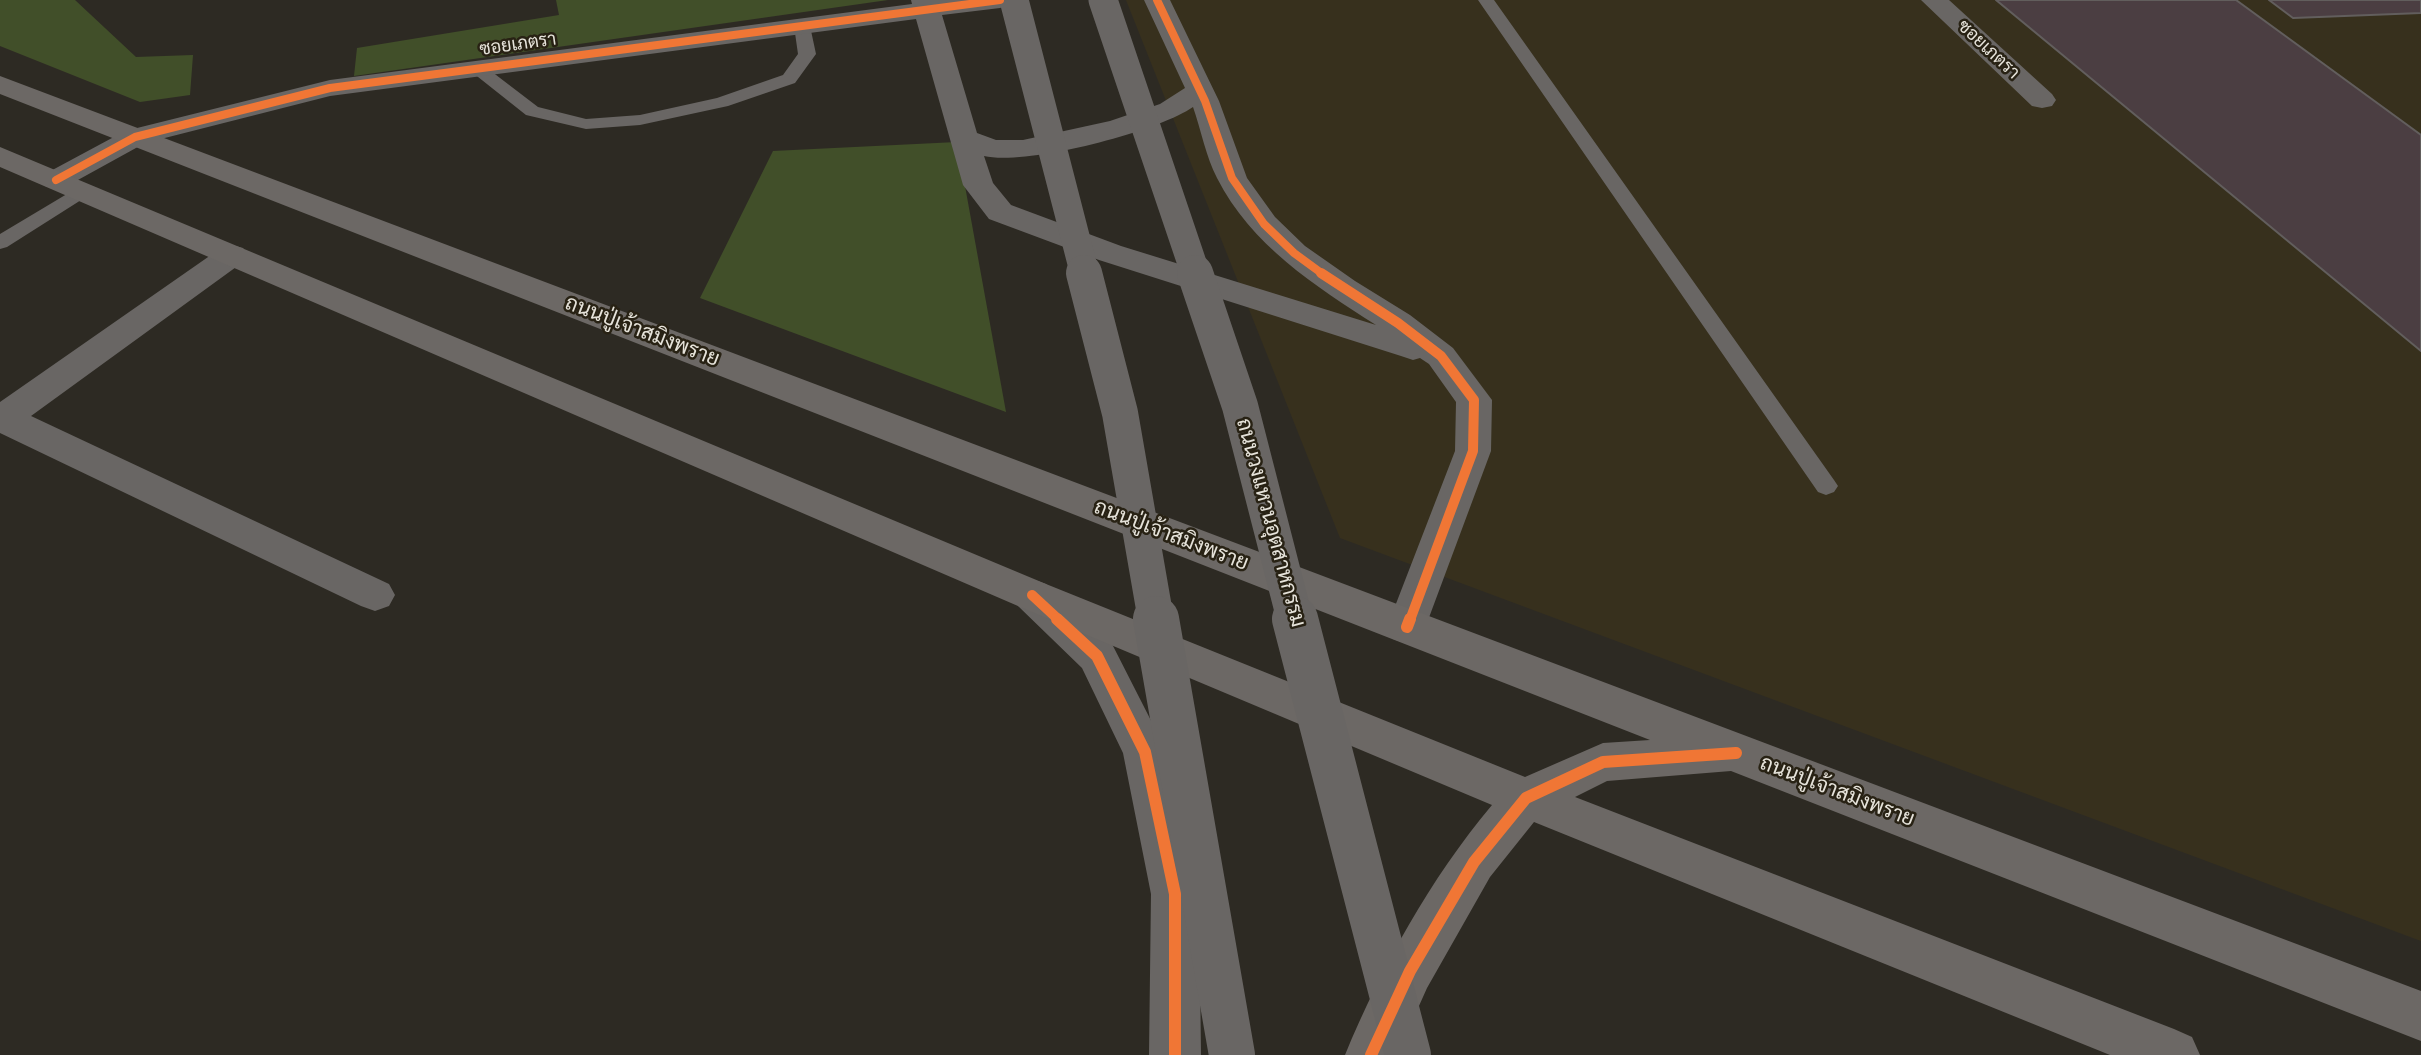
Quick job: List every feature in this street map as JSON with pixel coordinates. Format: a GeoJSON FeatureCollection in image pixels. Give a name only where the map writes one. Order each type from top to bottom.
{"type":"FeatureCollection","features":[{"type":"Feature","properties":{"kind":"main road","name":"ถนนปู่เจ้าสมิงพราย"},"geometry":{"type":"LineString","coordinates":[[0,84],[2421,1016]]}},
{"type":"Feature","properties":{"kind":"main road"},"geometry":{"type":"LineString","coordinates":[[0,156],[1032,595],[1526,798],[2174,1055]]}},
{"type":"Feature","properties":{"kind":"main road"},"geometry":{"type":"LineString","coordinates":[[1371,1055],[1410,971],[1474,862],[1526,798],[1603,762],[1736,753]]}},
{"type":"Feature","properties":{"kind":"street","name":"ซอยเภตรา"},"geometry":{"type":"LineString","coordinates":[[69,185],[135,137],[330,88],[802,26],[925,5],[1000,0]]}},
{"type":"Feature","properties":{"kind":"street"},"geometry":{"type":"LineString","coordinates":[[1014,0],[1120,413],[1231,1055]]}},
{"type":"Feature","properties":{"kind":"street","name":"ถนนวงแหวนอุตสาหกรรม"},"geometry":{"type":"LineString","coordinates":[[1103,0],[1240,406],[1408,1055]]}},
{"type":"Feature","properties":{"kind":"street"},"geometry":{"type":"LineString","coordinates":[[1157,0],[1200,90],[1232,178],[1264,224],[1294,253],[1343,289],[1398,323],[1440,356],[1474,400],[1472,452],[1406,627]]}},
{"type":"Feature","properties":{"kind":"street","name":"ซอยเภตรา"},"geometry":{"type":"LineString","coordinates":[[1934,0],[2042,100]]}},
{"type":"Feature","properties":{"kind":"street"},"geometry":{"type":"LineString","coordinates":[[925,5],[978,185],[1000,212],[1123,257],[1440,356]]}},
{"type":"Feature","properties":{"kind":"street"},"geometry":{"type":"LineString","coordinates":[[964,138],[992,149],[1023,149],[1118,128],[1170,110],[1200,90]]}},
{"type":"Feature","properties":{"kind":"street"},"geometry":{"type":"LineString","coordinates":[[232,255],[2,419],[375,595]]}},
{"type":"Feature","properties":{"kind":"street"},"geometry":{"type":"LineString","coordinates":[[1032,595],[1097,656],[1145,752],[1175,894],[1175,1055]]}},
{"type":"Feature","properties":{"kind":"lane"},"geometry":{"type":"LineString","coordinates":[[1486,0],[1826,486]]}},
{"type":"Feature","properties":{"kind":"lane"},"geometry":{"type":"LineString","coordinates":[[477,69],[532,111],[586,124],[640,120],[722,102],[789,79],[807,54],[802,26]]}},
{"type":"Feature","properties":{"kind":"lane"},"geometry":{"type":"LineString","coordinates":[[0,243],[69,185]]}},
{"type":"Feature","properties":{"kind":"shaded area"},"geometry":{"type":"Polygon","coordinates":[[[1126,0],[2421,0],[2421,941],[1340,538],[1126,0]]]}},
{"type":"Feature","properties":{"kind":"green space"},"geometry":{"type":"Polygon","coordinates":[[[0,0],[75,0],[136,57],[193,55],[190,95],[140,102],[0,46],[0,0]]]}},
{"type":"Feature","properties":{"kind":"green space"},"geometry":{"type":"Polygon","coordinates":[[[556,0],[888,0],[354,76],[357,48],[559,15],[556,0]]]}},
{"type":"Feature","properties":{"kind":"green space"},"geometry":{"type":"Polygon","coordinates":[[[957,142],[1006,412],[700,298],[773,151],[957,142]]]}},
{"type":"Feature","properties":{"kind":"building"},"geometry":{"type":"Polygon","coordinates":[[[1996,0],[2236,0],[2421,135],[2421,351],[1996,0]]]}},
{"type":"Feature","properties":{"kind":"building"},"geometry":{"type":"Polygon","coordinates":[[[2269,0],[2421,0],[2421,13],[2293,18],[2269,0]]]}},
{"type":"Feature","properties":{"kind":"cycle path"},"geometry":{"type":"LineString","coordinates":[[56,180],[135,137],[330,88],[1000,0]]}},
{"type":"Feature","properties":{"kind":"cycle path"},"geometry":{"type":"LineString","coordinates":[[1157,0],[1205,101],[1232,178],[1264,224],[1294,253],[1343,289],[1398,323],[1441,356],[1474,400],[1473,451],[1407,627]]}},
{"type":"Feature","properties":{"kind":"cycle path"},"geometry":{"type":"LineString","coordinates":[[1032,595],[1097,656],[1145,752],[1175,894],[1175,1055]]}},
{"type":"Feature","properties":{"kind":"cycle path"},"geometry":{"type":"LineString","coordinates":[[1371,1055],[1410,971],[1474,862],[1526,798],[1603,762],[1736,753]]}}]}
